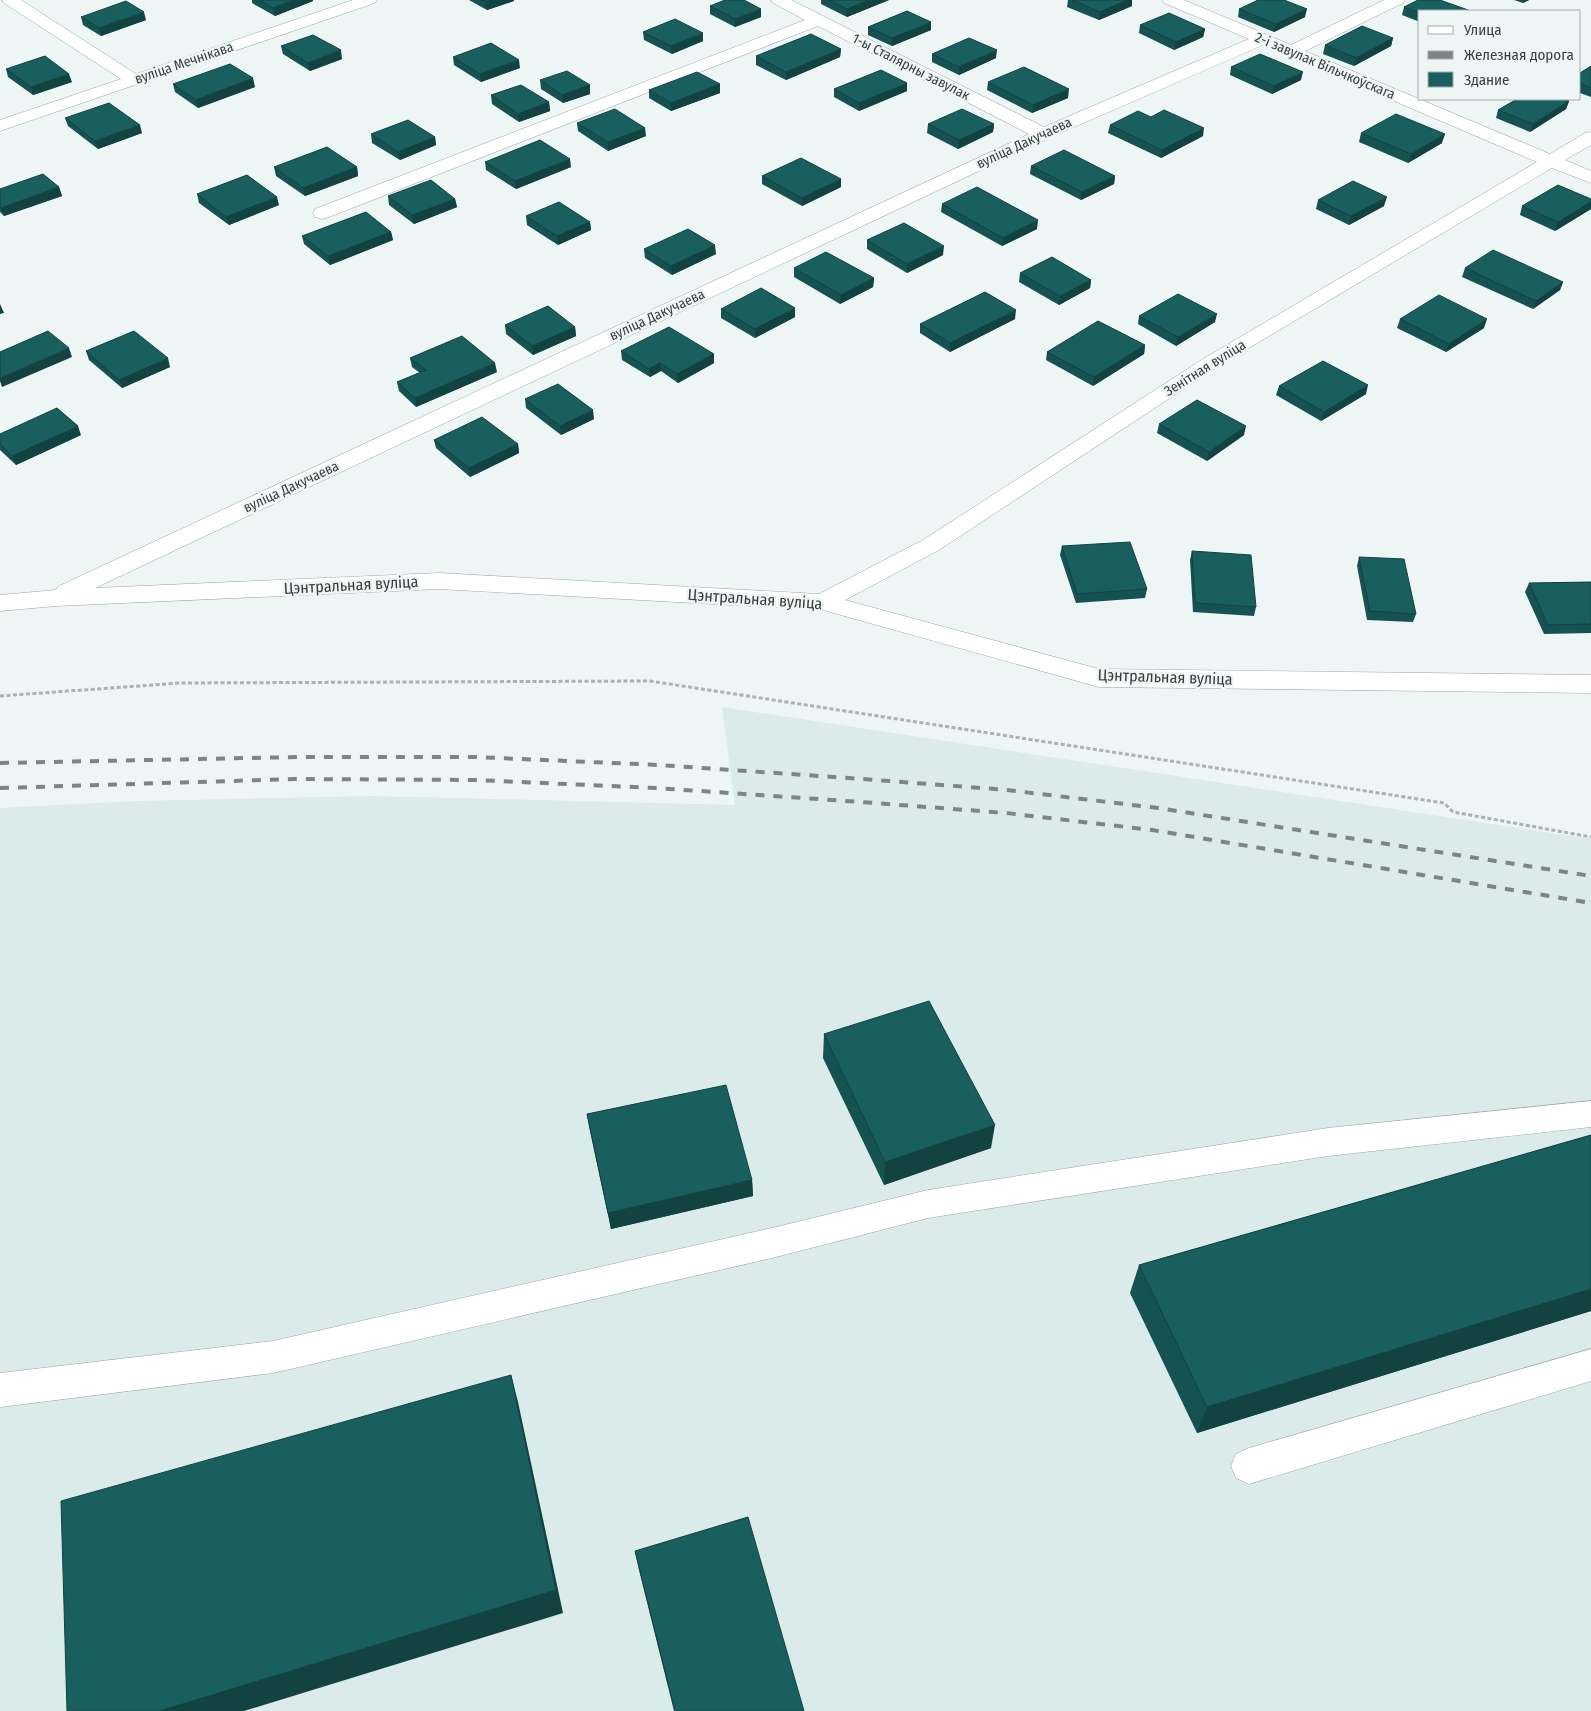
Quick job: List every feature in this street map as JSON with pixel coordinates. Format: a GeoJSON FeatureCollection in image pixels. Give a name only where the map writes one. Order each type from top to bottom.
{"type":"FeatureCollection","features":[{"type":"Feature","properties":{"kind":"street"},"geometry":{"type":"LineString","coordinates":[[10,0],[134,80]]}},
{"type":"Feature","properties":{"kind":"street","name":"вуліца Мечнікава"},"geometry":{"type":"LineString","coordinates":[[0,126],[369,0]]}},
{"type":"Feature","properties":{"kind":"street","name":"1-ы Сталярны завулак"},"geometry":{"type":"LineString","coordinates":[[779,0],[1043,134]]}},
{"type":"Feature","properties":{"kind":"street","name":"2-і завулак Вільчкоўскага"},"geometry":{"type":"LineString","coordinates":[[1170,0],[1591,178]]}},
{"type":"Feature","properties":{"kind":"street"},"geometry":{"type":"LineString","coordinates":[[1290,52],[1397,0]]}},
{"type":"Feature","properties":{"kind":"street"},"geometry":{"type":"LineString","coordinates":[[322,213],[819,20]]}},
{"type":"Feature","properties":{"kind":"street","name":"вуліца Дакучаева"},"geometry":{"type":"LineString","coordinates":[[56,598],[1043,134],[1262,40]]}},
{"type":"Feature","properties":{"kind":"street","name":"Зенітная вуліца"},"geometry":{"type":"LineString","coordinates":[[823,602],[931,545],[1210,363],[1591,137]]}},
{"type":"Feature","properties":{"kind":"street","name":"Цэнтральная вуліца"},"geometry":{"type":"LineString","coordinates":[[0,603],[56,598],[439,581],[823,602],[1100,678],[1591,684]]}},
{"type":"Feature","properties":{"kind":"street"},"geometry":{"type":"LineString","coordinates":[[0,1390],[273,1357],[763,1246],[928,1204],[1328,1142],[1591,1114]]}},
{"type":"Feature","properties":{"kind":"street"},"geometry":{"type":"LineString","coordinates":[[1249,1466],[1591,1365]]}},
{"type":"Feature","properties":{"kind":"path"},"geometry":{"type":"LineString","coordinates":[[0,696],[180,684],[650,681],[1444,803],[1453,812],[1591,838]]}},
{"type":"Feature","properties":{"kind":"shaded area"},"geometry":{"type":"Polygon","coordinates":[[[722,707],[1591,839],[1591,1711],[0,1711],[0,808],[138,801],[372,796],[735,805],[722,707]]]}},
{"type":"Feature","properties":{"kind":"building"},"geometry":{"type":"Polygon","coordinates":[[[259,0],[294,0],[273,8],[259,0]]]}},
{"type":"Feature","properties":{"kind":"building"},"geometry":{"type":"Polygon","coordinates":[[[725,0],[744,0],[761,9],[735,19],[710,6],[725,0]]]}},
{"type":"Feature","properties":{"kind":"building"},"geometry":{"type":"Polygon","coordinates":[[[829,0],[869,0],[847,9],[829,0]]]}},
{"type":"Feature","properties":{"kind":"building"},"geometry":{"type":"Polygon","coordinates":[[[1072,0],[1127,0],[1100,12],[1072,0]]]}},
{"type":"Feature","properties":{"kind":"building"},"geometry":{"type":"Polygon","coordinates":[[[1258,0],[1284,0],[1307,9],[1276,24],[1239,9],[1258,0]]]}},
{"type":"Feature","properties":{"kind":"building"},"geometry":{"type":"Polygon","coordinates":[[[1418,0],[1440,0],[1468,10],[1418,10],[1418,12],[1404,7],[1418,0]]]}},
{"type":"Feature","properties":{"kind":"building"},"geometry":{"type":"Polygon","coordinates":[[[126,1],[144,12],[99,28],[81,17],[126,1]]]}},
{"type":"Feature","properties":{"kind":"building"},"geometry":{"type":"Polygon","coordinates":[[[907,11],[931,22],[892,38],[868,27],[907,11]]]}},
{"type":"Feature","properties":{"kind":"building"},"geometry":{"type":"Polygon","coordinates":[[[1169,13],[1205,29],[1176,42],[1140,25],[1169,13]]]}},
{"type":"Feature","properties":{"kind":"building"},"geometry":{"type":"Polygon","coordinates":[[[675,19],[703,33],[671,46],[643,32],[675,19]]]}},
{"type":"Feature","properties":{"kind":"building"},"geometry":{"type":"Polygon","coordinates":[[[1362,26],[1393,38],[1356,58],[1325,45],[1362,26]]]}},
{"type":"Feature","properties":{"kind":"building"},"geometry":{"type":"Polygon","coordinates":[[[811,34],[841,49],[786,72],[756,56],[811,34]]]}},
{"type":"Feature","properties":{"kind":"building"},"geometry":{"type":"Polygon","coordinates":[[[313,35],[341,50],[308,63],[281,46],[313,35]]]}},
{"type":"Feature","properties":{"kind":"building"},"geometry":{"type":"Polygon","coordinates":[[[969,38],[997,50],[959,67],[932,54],[969,38]]]}},
{"type":"Feature","properties":{"kind":"building"},"geometry":{"type":"Polygon","coordinates":[[[491,43],[519,60],[480,74],[453,57],[491,43]]]}},
{"type":"Feature","properties":{"kind":"building"},"geometry":{"type":"Polygon","coordinates":[[[1260,54],[1303,72],[1274,86],[1231,67],[1260,54]]]}},
{"type":"Feature","properties":{"kind":"building"},"geometry":{"type":"Polygon","coordinates":[[[45,56],[69,74],[31,87],[6,69],[45,56]]]}},
{"type":"Feature","properties":{"kind":"building"},"geometry":{"type":"Polygon","coordinates":[[[230,64],[253,78],[196,100],[173,84],[230,64]]]}},
{"type":"Feature","properties":{"kind":"building"},"geometry":{"type":"Polygon","coordinates":[[[1591,66],[1591,88],[1581,83],[1581,72],[1591,66]]]}},
{"type":"Feature","properties":{"kind":"building"},"geometry":{"type":"Polygon","coordinates":[[[1024,67],[1069,89],[1033,105],[988,82],[1024,67]]]}},
{"type":"Feature","properties":{"kind":"building"},"geometry":{"type":"Polygon","coordinates":[[[881,70],[907,83],[859,103],[834,89],[881,70]]]}},
{"type":"Feature","properties":{"kind":"building"},"geometry":{"type":"Polygon","coordinates":[[[567,71],[590,85],[562,95],[540,80],[567,71]]]}},
{"type":"Feature","properties":{"kind":"building"},"geometry":{"type":"Polygon","coordinates":[[[697,72],[720,84],[671,103],[649,90],[697,72]]]}},
{"type":"Feature","properties":{"kind":"building"},"geometry":{"type":"Polygon","coordinates":[[[521,85],[549,102],[518,114],[491,95],[521,85]]]}},
{"type":"Feature","properties":{"kind":"building"},"geometry":{"type":"Polygon","coordinates":[[[1515,100],[1569,101],[1533,124],[1498,110],[1515,100]]]}},
{"type":"Feature","properties":{"kind":"building"},"geometry":{"type":"Polygon","coordinates":[[[109,103],[140,125],[95,141],[65,118],[109,103]]]}},
{"type":"Feature","properties":{"kind":"building"},"geometry":{"type":"Polygon","coordinates":[[[615,109],[645,128],[608,142],[577,123],[615,109]]]}},
{"type":"Feature","properties":{"kind":"building"},"geometry":{"type":"Polygon","coordinates":[[[962,109],[994,124],[959,140],[928,124],[962,109]]]}},
{"type":"Feature","properties":{"kind":"building"},"geometry":{"type":"Polygon","coordinates":[[[1164,110],[1204,128],[1162,150],[1110,125],[1138,111],[1151,117],[1164,110]]]}},
{"type":"Feature","properties":{"kind":"building"},"geometry":{"type":"Polygon","coordinates":[[[1396,114],[1445,134],[1411,154],[1361,133],[1396,114]]]}},
{"type":"Feature","properties":{"kind":"building"},"geometry":{"type":"Polygon","coordinates":[[[408,120],[435,137],[398,152],[371,134],[408,120]]]}},
{"type":"Feature","properties":{"kind":"building"},"geometry":{"type":"Polygon","coordinates":[[[540,140],[570,159],[515,181],[485,162],[540,140]]]}},
{"type":"Feature","properties":{"kind":"building"},"geometry":{"type":"Polygon","coordinates":[[[327,147],[357,167],[303,188],[274,167],[327,147]]]}},
{"type":"Feature","properties":{"kind":"building"},"geometry":{"type":"Polygon","coordinates":[[[1064,150],[1115,176],[1082,192],[1031,166],[1064,150]]]}},
{"type":"Feature","properties":{"kind":"building"},"geometry":{"type":"Polygon","coordinates":[[[801,158],[841,179],[802,198],[762,176],[801,158]]]}},
{"type":"Feature","properties":{"kind":"building"},"geometry":{"type":"Polygon","coordinates":[[[43,174],[59,187],[0,207],[0,189],[43,174]]]}},
{"type":"Feature","properties":{"kind":"building"},"geometry":{"type":"Polygon","coordinates":[[[247,175],[277,197],[226,217],[197,194],[247,175]]]}},
{"type":"Feature","properties":{"kind":"building"},"geometry":{"type":"Polygon","coordinates":[[[431,180],[455,199],[412,215],[388,196],[431,180]]]}},
{"type":"Feature","properties":{"kind":"building"},"geometry":{"type":"Polygon","coordinates":[[[1353,181],[1387,197],[1351,216],[1318,200],[1353,181]]]}},
{"type":"Feature","properties":{"kind":"building"},"geometry":{"type":"Polygon","coordinates":[[[1558,185],[1591,199],[1591,202],[1558,222],[1522,206],[1558,185]]]}},
{"type":"Feature","properties":{"kind":"building"},"geometry":{"type":"Polygon","coordinates":[[[977,187],[1038,220],[1003,238],[942,204],[977,187]]]}},
{"type":"Feature","properties":{"kind":"building"},"geometry":{"type":"Polygon","coordinates":[[[559,202],[590,222],[557,236],[526,216],[559,202]]]}},
{"type":"Feature","properties":{"kind":"building"},"geometry":{"type":"Polygon","coordinates":[[[366,212],[391,232],[328,256],[302,236],[366,212]]]}},
{"type":"Feature","properties":{"kind":"building"},"geometry":{"type":"Polygon","coordinates":[[[904,223],[944,246],[907,264],[867,240],[904,223]]]}},
{"type":"Feature","properties":{"kind":"building"},"geometry":{"type":"Polygon","coordinates":[[[688,229],[715,245],[671,266],[644,249],[688,229]]]}},
{"type":"Feature","properties":{"kind":"building"},"geometry":{"type":"Polygon","coordinates":[[[1493,250],[1563,282],[1536,301],[1465,268],[1493,250]]]}},
{"type":"Feature","properties":{"kind":"building"},"geometry":{"type":"Polygon","coordinates":[[[826,252],[874,278],[841,295],[794,268],[826,252]]]}},
{"type":"Feature","properties":{"kind":"building"},"geometry":{"type":"Polygon","coordinates":[[[1052,257],[1091,280],[1060,296],[1020,273],[1052,257]]]}},
{"type":"Feature","properties":{"kind":"building"},"geometry":{"type":"Polygon","coordinates":[[[761,288],[795,308],[755,329],[721,309],[761,288]]]}},
{"type":"Feature","properties":{"kind":"building"},"geometry":{"type":"Polygon","coordinates":[[[985,292],[1016,310],[950,343],[920,324],[985,292]]]}},
{"type":"Feature","properties":{"kind":"building"},"geometry":{"type":"Polygon","coordinates":[[[1178,294],[1217,314],[1178,337],[1139,316],[1178,294]]]}},
{"type":"Feature","properties":{"kind":"building"},"geometry":{"type":"Polygon","coordinates":[[[1439,295],[1487,319],[1449,344],[1400,319],[1439,295]]]}},
{"type":"Feature","properties":{"kind":"building"},"geometry":{"type":"Polygon","coordinates":[[[548,306],[575,327],[532,346],[505,325],[548,306]]]}},
{"type":"Feature","properties":{"kind":"building"},"geometry":{"type":"Polygon","coordinates":[[[1098,321],[1145,345],[1094,377],[1047,352],[1098,321]]]}},
{"type":"Feature","properties":{"kind":"building"},"geometry":{"type":"Polygon","coordinates":[[[669,327],[714,354],[677,374],[660,363],[649,369],[621,351],[669,327]]]}},
{"type":"Feature","properties":{"kind":"building"},"geometry":{"type":"Polygon","coordinates":[[[48,331],[69,348],[0,378],[0,352],[48,331]]]}},
{"type":"Feature","properties":{"kind":"building"},"geometry":{"type":"Polygon","coordinates":[[[134,331],[168,358],[119,380],[86,351],[134,331]]]}},
{"type":"Feature","properties":{"kind":"building"},"geometry":{"type":"Polygon","coordinates":[[[462,336],[495,363],[415,398],[397,382],[426,370],[410,358],[462,336]]]}},
{"type":"Feature","properties":{"kind":"building"},"geometry":{"type":"Polygon","coordinates":[[[1323,361],[1368,385],[1324,412],[1279,386],[1323,361]]]}},
{"type":"Feature","properties":{"kind":"building"},"geometry":{"type":"Polygon","coordinates":[[[558,384],[593,410],[560,426],[525,399],[558,384]]]}},
{"type":"Feature","properties":{"kind":"building"},"geometry":{"type":"Polygon","coordinates":[[[1197,400],[1246,426],[1209,452],[1159,424],[1197,400]]]}},
{"type":"Feature","properties":{"kind":"building"},"geometry":{"type":"Polygon","coordinates":[[[57,408],[78,426],[12,456],[0,444],[0,434],[57,408]]]}},
{"type":"Feature","properties":{"kind":"building"},"geometry":{"type":"Polygon","coordinates":[[[482,417],[518,444],[469,468],[434,440],[482,417]]]}},
{"type":"Feature","properties":{"kind":"building"},"geometry":{"type":"Polygon","coordinates":[[[1130,542],[1147,589],[1077,594],[1062,546],[1130,542]]]}},
{"type":"Feature","properties":{"kind":"building"},"geometry":{"type":"Polygon","coordinates":[[[1192,551],[1251,555],[1256,607],[1195,603],[1192,551]]]}},
{"type":"Feature","properties":{"kind":"building"},"geometry":{"type":"Polygon","coordinates":[[[1359,557],[1404,559],[1416,614],[1370,611],[1359,557]]]}},
{"type":"Feature","properties":{"kind":"building"},"geometry":{"type":"Polygon","coordinates":[[[1591,582],[1591,624],[1548,625],[1529,583],[1591,582]]]}},
{"type":"Feature","properties":{"kind":"building"},"geometry":{"type":"Polygon","coordinates":[[[929,1001],[995,1125],[885,1162],[824,1034],[929,1001]]]}},
{"type":"Feature","properties":{"kind":"building"},"geometry":{"type":"Polygon","coordinates":[[[726,1085],[752,1180],[608,1213],[587,1114],[726,1085]]]}},
{"type":"Feature","properties":{"kind":"building"},"geometry":{"type":"Polygon","coordinates":[[[1591,1135],[1591,1289],[1207,1407],[1139,1265],[1591,1135]]]}},
{"type":"Feature","properties":{"kind":"building"},"geometry":{"type":"Polygon","coordinates":[[[511,1375],[556,1590],[160,1711],[67,1711],[61,1501],[511,1375]]]}},
{"type":"Feature","properties":{"kind":"building"},"geometry":{"type":"Polygon","coordinates":[[[748,1517],[804,1711],[675,1711],[635,1551],[748,1517]]]}},
{"type":"Feature","properties":{"kind":"railway"},"geometry":{"type":"LineString","coordinates":[[0,763],[298,757],[475,757],[659,765],[863,779],[1007,790],[1158,808],[1591,876]]}},
{"type":"Feature","properties":{"kind":"railway"},"geometry":{"type":"LineString","coordinates":[[0,788],[296,779],[476,780],[656,788],[861,802],[1006,813],[1152,830],[1591,903]]}}]}
